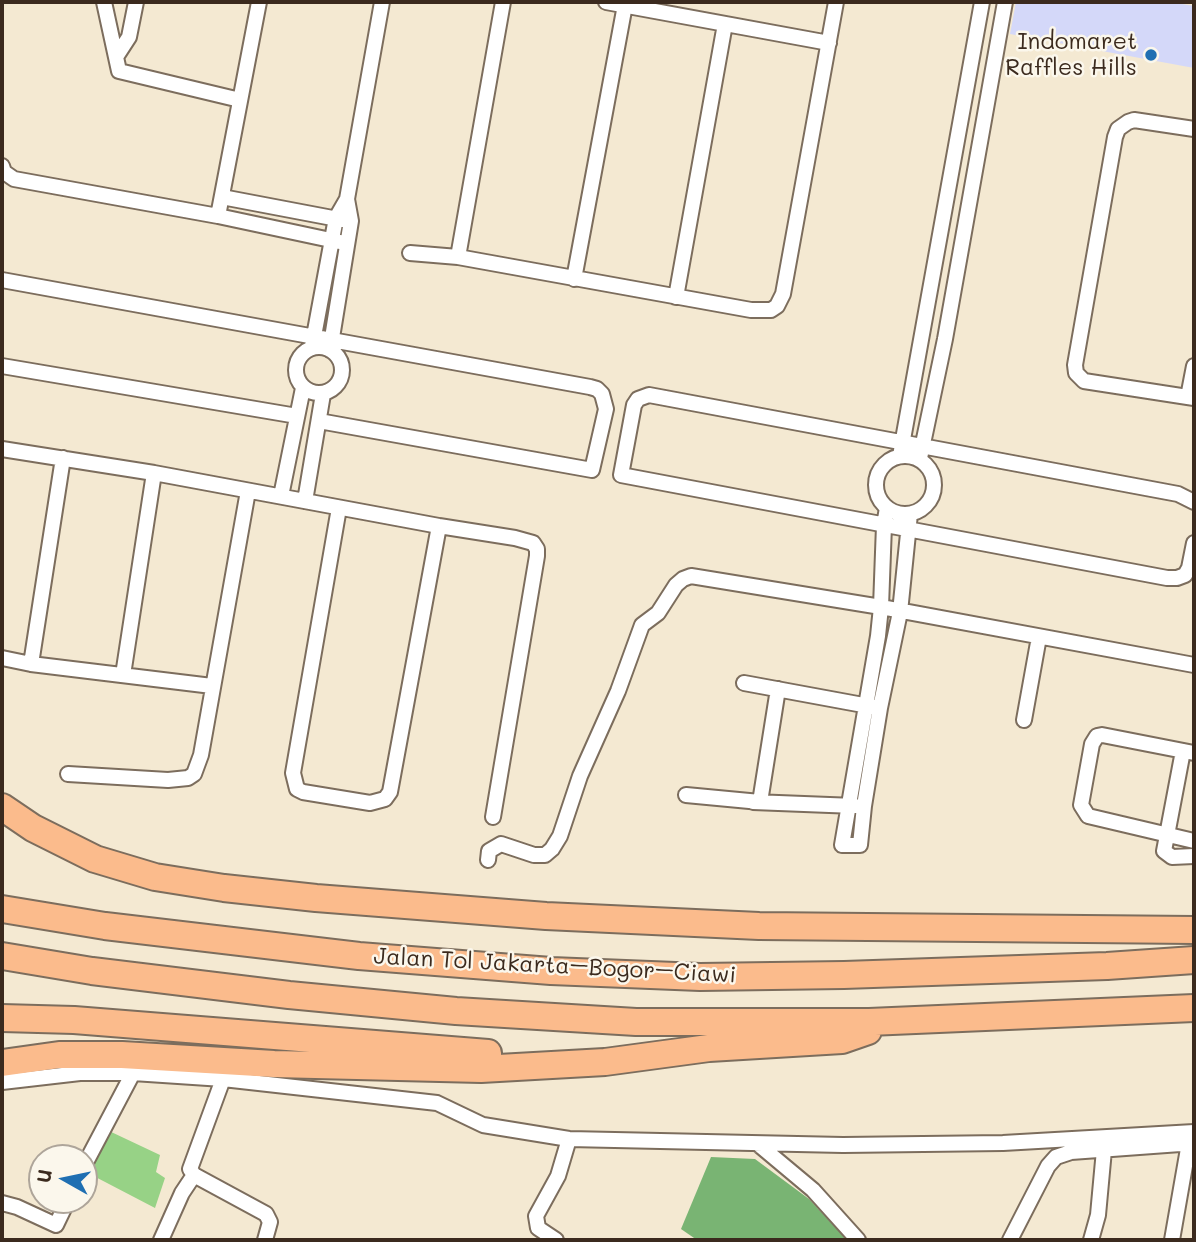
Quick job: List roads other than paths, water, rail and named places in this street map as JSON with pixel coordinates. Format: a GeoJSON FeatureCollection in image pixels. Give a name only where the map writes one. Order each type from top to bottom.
{"type":"FeatureCollection","features":[{"type":"Feature","properties":{"kind":"highway"},"geometry":{"type":"LineString","coordinates":[[2,807],[33,828],[95,859],[155,877],[316,898],[546,916],[759,926],[1194,930]]}},
{"type":"Feature","properties":{"kind":"highway","name":"Jalan Tol Jakarta–Bogor–Ciawi"},"geometry":{"type":"LineString","coordinates":[[2,909],[104,926],[346,955],[551,971],[700,977],[818,975],[1107,966],[1194,960]]}},
{"type":"Feature","properties":{"kind":"highway","name":"Jalan Tol Jakarta–Bogor–Ciawi"},"geometry":{"type":"LineString","coordinates":[[2,956],[92,971],[456,1012],[636,1021],[900,1021],[1194,1007]]}},
{"type":"Feature","properties":{"kind":"highway"},"geometry":{"type":"LineString","coordinates":[[2,1017],[74,1020],[605,1062]]}},
{"type":"Feature","properties":{"kind":"highway"},"geometry":{"type":"LineString","coordinates":[[2,1063],[59,1055],[122,1055],[274,1064],[481,1069],[605,1062],[709,1048],[842,1040],[900,1021]]}},
{"type":"Feature","properties":{"kind":"street"},"geometry":{"type":"LineString","coordinates":[[104,2],[119,71],[123,74],[240,100]]}},
{"type":"Feature","properties":{"kind":"street"},"geometry":{"type":"LineString","coordinates":[[116,57],[129,37],[136,2]]}},
{"type":"Feature","properties":{"kind":"street"},"geometry":{"type":"LineString","coordinates":[[218,216],[259,2]]}},
{"type":"Feature","properties":{"kind":"street"},"geometry":{"type":"LineString","coordinates":[[347,199],[351,221],[331,345],[342,369],[340,380],[333,389],[323,394],[312,393],[303,388],[296,378],[295,365],[313,342],[336,219],[347,199],[382,2]]}},
{"type":"Feature","properties":{"kind":"street"},"geometry":{"type":"LineString","coordinates":[[458,257],[503,2]]}},
{"type":"Feature","properties":{"kind":"street"},"geometry":{"type":"LineString","coordinates":[[606,2],[829,43]]}},
{"type":"Feature","properties":{"kind":"street"},"geometry":{"type":"LineString","coordinates":[[410,253],[458,257],[762,312],[771,310],[777,306],[783,295],[836,2]]}},
{"type":"Feature","properties":{"kind":"street"},"geometry":{"type":"LineString","coordinates":[[982,2],[901,449],[882,466],[877,476],[876,488],[880,499],[887,508],[898,513],[910,514],[926,506],[934,490],[932,472],[921,452],[947,326],[1005,2]]}},
{"type":"Feature","properties":{"kind":"street"},"geometry":{"type":"LineString","coordinates":[[574,279],[625,5]]}},
{"type":"Feature","properties":{"kind":"street"},"geometry":{"type":"LineString","coordinates":[[676,297],[725,24]]}},
{"type":"Feature","properties":{"kind":"street"},"geometry":{"type":"LineString","coordinates":[[1194,129],[1134,120],[1118,129],[1075,365],[1076,373],[1084,382],[1191,397],[1194,366]]}},
{"type":"Feature","properties":{"kind":"street"},"geometry":{"type":"LineString","coordinates":[[2,166],[4,172],[14,179],[348,243]]}},
{"type":"Feature","properties":{"kind":"street"},"geometry":{"type":"LineString","coordinates":[[222,197],[351,221]]}},
{"type":"Feature","properties":{"kind":"street"},"geometry":{"type":"LineString","coordinates":[[2,280],[313,342],[590,387],[602,394],[606,410],[592,470],[318,421]]}},
{"type":"Feature","properties":{"kind":"street"},"geometry":{"type":"LineString","coordinates":[[2,366],[296,416]]}},
{"type":"Feature","properties":{"kind":"street"},"geometry":{"type":"LineString","coordinates":[[281,496],[303,388]]}},
{"type":"Feature","properties":{"kind":"street"},"geometry":{"type":"LineString","coordinates":[[305,501],[323,394]]}},
{"type":"Feature","properties":{"kind":"street"},"geometry":{"type":"LineString","coordinates":[[1194,502],[1178,494],[901,449],[649,395],[638,399],[632,416],[621,475],[1167,578],[1185,575],[1194,543]]}},
{"type":"Feature","properties":{"kind":"street"},"geometry":{"type":"LineString","coordinates":[[2,449],[154,473],[527,540],[537,549],[493,817]]}},
{"type":"Feature","properties":{"kind":"street"},"geometry":{"type":"LineString","coordinates":[[31,664],[64,458]]}},
{"type":"Feature","properties":{"kind":"street"},"geometry":{"type":"LineString","coordinates":[[123,675],[154,473]]}},
{"type":"Feature","properties":{"kind":"street"},"geometry":{"type":"LineString","coordinates":[[68,774],[168,780],[188,778],[194,774],[201,755],[248,491]]}},
{"type":"Feature","properties":{"kind":"street"},"geometry":{"type":"LineString","coordinates":[[339,508],[293,773],[297,789],[303,792],[370,803],[385,799],[390,792],[439,526]]}},
{"type":"Feature","properties":{"kind":"street"},"geometry":{"type":"LineString","coordinates":[[887,508],[873,707],[860,845],[842,845],[848,806],[873,707],[900,612],[910,514]]}},
{"type":"Feature","properties":{"kind":"street"},"geometry":{"type":"LineString","coordinates":[[488,860],[489,851],[501,844],[534,855],[545,855],[552,849],[560,836],[580,776],[623,681],[642,625],[658,613],[683,579],[691,576],[881,607],[1194,665]]}},
{"type":"Feature","properties":{"kind":"street"},"geometry":{"type":"LineString","coordinates":[[1024,720],[1039,637]]}},
{"type":"Feature","properties":{"kind":"street"},"geometry":{"type":"LineString","coordinates":[[2,658],[31,664],[212,686]]}},
{"type":"Feature","properties":{"kind":"street"},"geometry":{"type":"LineString","coordinates":[[744,683],[873,707]]}},
{"type":"Feature","properties":{"kind":"street"},"geometry":{"type":"LineString","coordinates":[[760,802],[778,689]]}},
{"type":"Feature","properties":{"kind":"street"},"geometry":{"type":"LineString","coordinates":[[1194,841],[1166,833],[1088,816],[1083,811],[1081,805],[1092,744],[1097,736],[1188,752],[1166,833],[1164,846],[1167,855],[1172,857],[1194,856]]}},
{"type":"Feature","properties":{"kind":"street"},"geometry":{"type":"LineString","coordinates":[[686,798],[864,806]]}},
{"type":"Feature","properties":{"kind":"street"},"geometry":{"type":"LineString","coordinates":[[96,1144],[133,1073]]}},
{"type":"Feature","properties":{"kind":"street"},"geometry":{"type":"LineString","coordinates":[[2,1082],[69,1074],[133,1073],[223,1079],[437,1103],[483,1125],[569,1139],[758,1144],[1193,1139]]}},
{"type":"Feature","properties":{"kind":"street"},"geometry":{"type":"LineString","coordinates":[[223,1079],[190,1165],[194,1175],[266,1214],[270,1222],[265,1240]]}},
{"type":"Feature","properties":{"kind":"street"},"geometry":{"type":"LineString","coordinates":[[556,1240],[538,1228],[536,1216],[558,1176],[569,1139]]}},
{"type":"Feature","properties":{"kind":"street"},"geometry":{"type":"LineString","coordinates":[[1010,1240],[1052,1160],[1063,1154],[1193,1139]]}},
{"type":"Feature","properties":{"kind":"street"},"geometry":{"type":"LineString","coordinates":[[1172,1240],[1193,1139]]}},
{"type":"Feature","properties":{"kind":"street"},"geometry":{"type":"LineString","coordinates":[[758,1144],[813,1190],[858,1240]]}},
{"type":"Feature","properties":{"kind":"street"},"geometry":{"type":"LineString","coordinates":[[1091,1240],[1097,1215],[1104,1150]]}},
{"type":"Feature","properties":{"kind":"street"},"geometry":{"type":"LineString","coordinates":[[161,1240],[182,1193],[194,1175]]}},
{"type":"Feature","properties":{"kind":"street"},"geometry":{"type":"LineString","coordinates":[[2,1203],[28,1212]]}},
{"type":"Feature","properties":{"kind":"street"},"geometry":{"type":"LineString","coordinates":[[32,1214],[56,1225],[61,1214]]}},
{"type":"Feature","properties":{"kind":"place","name":"Indomaret Raffles Hills"},"geometry":{"type":"Point","coordinates":[1151,55]}}]}
